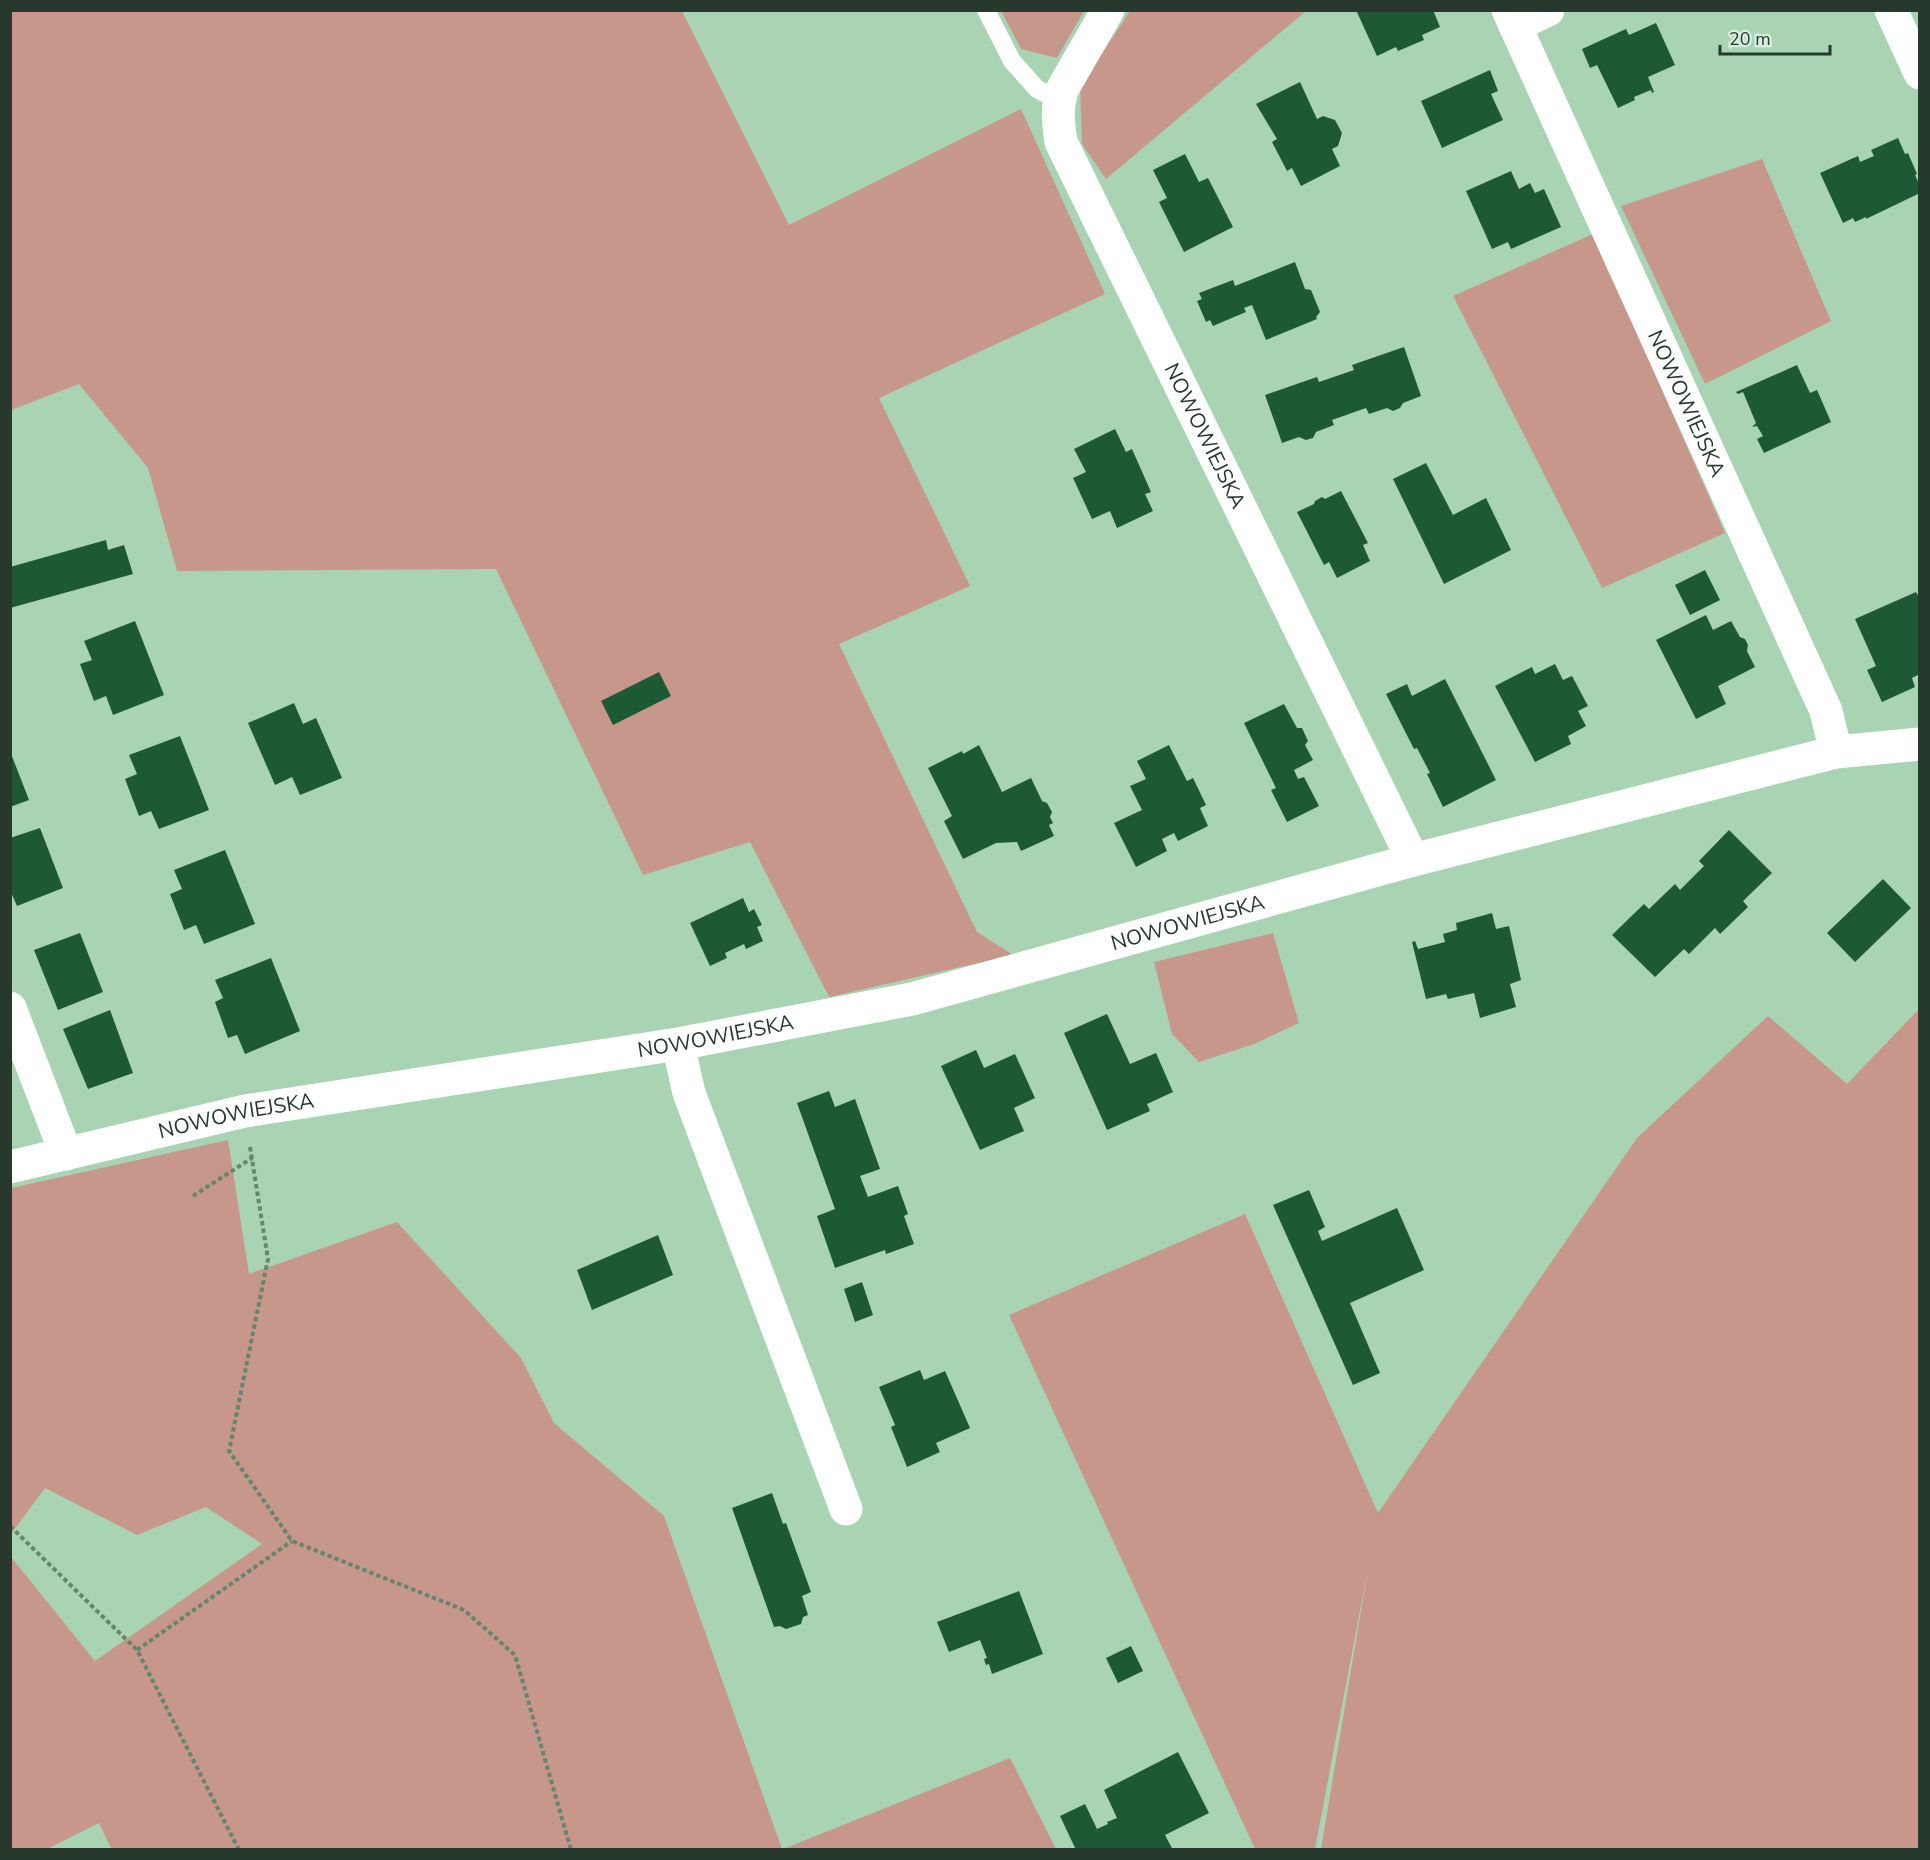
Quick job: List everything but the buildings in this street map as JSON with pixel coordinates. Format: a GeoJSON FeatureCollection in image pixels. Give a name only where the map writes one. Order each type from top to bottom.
{"type":"FeatureCollection","features":[{"type":"Feature","properties":{"kind":"street","name":"NOWOWIEJSKA"},"geometry":{"type":"LineString","coordinates":[[1108,10],[1058,100],[1057,117],[1061,142],[1413,860]]}},
{"type":"Feature","properties":{"kind":"street","name":"NOWOWIEJSKA"},"geometry":{"type":"LineString","coordinates":[[1548,10],[1511,18],[1827,711],[1836,752]]}},
{"type":"Feature","properties":{"kind":"street"},"geometry":{"type":"LineString","coordinates":[[1891,10],[1920,73]]}},
{"type":"Feature","properties":{"kind":"street","name":"NOWOWIEJSKA"},"geometry":{"type":"LineString","coordinates":[[10,1167],[245,1110],[678,1044],[912,999],[1413,860],[1836,752],[1920,744]]}},
{"type":"Feature","properties":{"kind":"street"},"geometry":{"type":"LineString","coordinates":[[10,1008],[66,1154]]}},
{"type":"Feature","properties":{"kind":"street"},"geometry":{"type":"LineString","coordinates":[[678,1044],[688,1093],[846,1509]]}},
{"type":"Feature","properties":{"kind":"lane"},"geometry":{"type":"LineString","coordinates":[[986,10],[1012,61],[1037,89],[1058,100]]}},
{"type":"Feature","properties":{"kind":"path"},"geometry":{"type":"LineString","coordinates":[[245,1110],[268,1259],[229,1451],[292,1541],[464,1610],[515,1655],[571,1850]]}},
{"type":"Feature","properties":{"kind":"path"},"geometry":{"type":"LineString","coordinates":[[193,1196],[252,1158]]}},
{"type":"Feature","properties":{"kind":"path"},"geometry":{"type":"LineString","coordinates":[[10,1526],[136,1650],[239,1850]]}},
{"type":"Feature","properties":{"kind":"path"},"geometry":{"type":"LineString","coordinates":[[136,1650],[292,1541]]}},
{"type":"Feature","properties":{"kind":"shaded area"},"geometry":{"type":"Polygon","coordinates":[[[11,11],[682,11],[789,225],[1021,109],[1105,294],[879,398],[970,586],[839,644],[977,932],[1013,955],[829,997],[750,842],[643,875],[496,569],[177,571],[148,468],[79,384],[11,410],[11,11]]]}},
{"type":"Feature","properties":{"kind":"shaded area"},"geometry":{"type":"Polygon","coordinates":[[[1001,11],[1084,11],[1057,58],[1021,49],[1001,11]]]}},
{"type":"Feature","properties":{"kind":"shaded area"},"geometry":{"type":"Polygon","coordinates":[[[1130,11],[1306,11],[1106,179],[1082,144],[1080,87],[1130,11]]]}},
{"type":"Feature","properties":{"kind":"shaded area"},"geometry":{"type":"Polygon","coordinates":[[[1762,159],[1831,321],[1705,384],[1621,206],[1762,159]]]}},
{"type":"Feature","properties":{"kind":"shaded area"},"geometry":{"type":"Polygon","coordinates":[[[1593,234],[1725,533],[1602,588],[1453,296],[1593,234]]]}},
{"type":"Feature","properties":{"kind":"shaded area"},"geometry":{"type":"Polygon","coordinates":[[[1273,933],[1299,1023],[1254,1044],[1199,1062],[1172,1034],[1154,962],[1273,933]]]}},
{"type":"Feature","properties":{"kind":"shaded area"},"geometry":{"type":"Polygon","coordinates":[[[1919,1009],[1919,1849],[1321,1849],[1369,1563],[1315,1849],[1255,1849],[1009,1315],[1245,1214],[1378,1513],[1637,1138],[1768,1016],[1847,1084],[1919,1009]]]}},
{"type":"Feature","properties":{"kind":"shaded area"},"geometry":{"type":"Polygon","coordinates":[[[228,1140],[249,1274],[397,1222],[521,1358],[554,1423],[664,1516],[782,1849],[112,1850],[99,1823],[47,1849],[11,1849],[11,1557],[95,1661],[262,1544],[206,1507],[137,1535],[45,1488],[11,1534],[11,1188],[228,1140]]]}},
{"type":"Feature","properties":{"kind":"shaded area"},"geometry":{"type":"Polygon","coordinates":[[[1010,1758],[1056,1849],[783,1849],[1010,1758]]]}}]}
